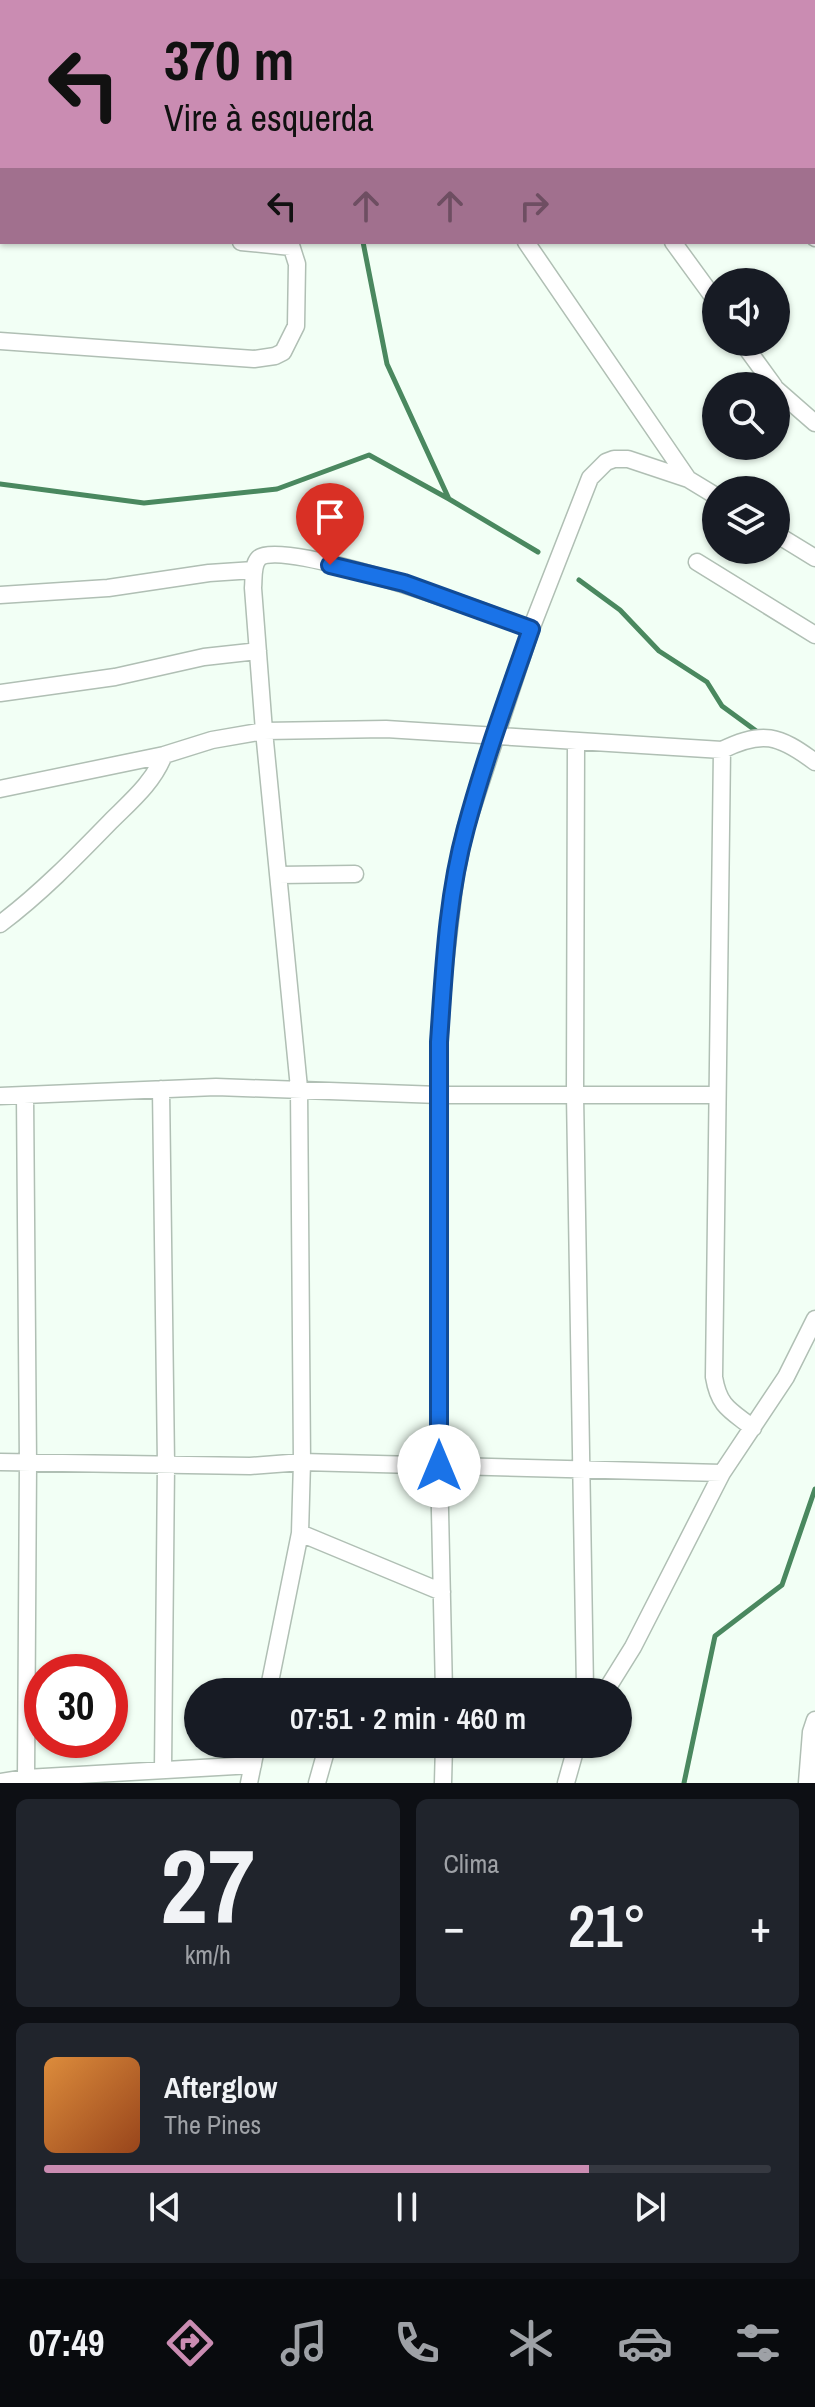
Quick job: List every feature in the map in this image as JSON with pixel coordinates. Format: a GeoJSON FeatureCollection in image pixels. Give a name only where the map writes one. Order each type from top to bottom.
{"type":"FeatureCollection","features":[{"type":"Feature","properties":{"kind":"street"},"geometry":{"type":"LineString","coordinates":[[0,341],[239,358],[275,356],[283,352],[296,326],[297,264],[290,244]]}},
{"type":"Feature","properties":{"kind":"street"},"geometry":{"type":"LineString","coordinates":[[527,244],[688,479]]}},
{"type":"Feature","properties":{"kind":"street"},"geometry":{"type":"LineString","coordinates":[[674,244],[702,282]]}},
{"type":"Feature","properties":{"kind":"street"},"geometry":{"type":"LineString","coordinates":[[790,400],[815,423]]}},
{"type":"Feature","properties":{"kind":"street"},"geometry":{"type":"LineString","coordinates":[[444,1678],[439,1466],[439,1095],[444,971],[455,878],[465,830],[531,629],[582,495],[597,470],[614,459],[628,459],[688,479],[702,488]]}},
{"type":"Feature","properties":{"kind":"street"},"geometry":{"type":"LineString","coordinates":[[790,543],[815,558]]}},
{"type":"Feature","properties":{"kind":"street"},"geometry":{"type":"LineString","coordinates":[[271,1678],[300,1533],[299,1088],[264,731],[254,570],[259,558],[265,555],[308,560],[404,583],[531,629]]}},
{"type":"Feature","properties":{"kind":"street"},"geometry":{"type":"LineString","coordinates":[[697,562],[815,635]]}},
{"type":"Feature","properties":{"kind":"street"},"geometry":{"type":"LineString","coordinates":[[0,595],[108,588],[209,573],[254,570]]}},
{"type":"Feature","properties":{"kind":"street"},"geometry":{"type":"LineString","coordinates":[[0,693],[115,677],[204,657],[258,651]]}},
{"type":"Feature","properties":{"kind":"street"},"geometry":{"type":"LineString","coordinates":[[0,789],[264,731],[386,729],[722,750],[757,736],[776,739],[815,762]]}},
{"type":"Feature","properties":{"kind":"street"},"geometry":{"type":"LineString","coordinates":[[576,743],[575,1095],[585,1678]]}},
{"type":"Feature","properties":{"kind":"street"},"geometry":{"type":"LineString","coordinates":[[722,750],[714,1377],[717,1396],[753,1428]]}},
{"type":"Feature","properties":{"kind":"street"},"geometry":{"type":"LineString","coordinates":[[0,924],[29,902],[136,796],[153,778],[164,755]]}},
{"type":"Feature","properties":{"kind":"street"},"geometry":{"type":"LineString","coordinates":[[278,875],[355,874]]}},
{"type":"Feature","properties":{"kind":"street"},"geometry":{"type":"LineString","coordinates":[[0,1096],[216,1087],[439,1095],[716,1095]]}},
{"type":"Feature","properties":{"kind":"street"},"geometry":{"type":"LineString","coordinates":[[161,1089],[166,1464],[163,1769]]}},
{"type":"Feature","properties":{"kind":"street"},"geometry":{"type":"LineString","coordinates":[[25,1095],[28,1463],[26,1778]]}},
{"type":"Feature","properties":{"kind":"street"},"geometry":{"type":"LineString","coordinates":[[614,1678],[722,1473],[786,1377],[815,1319]]}},
{"type":"Feature","properties":{"kind":"street"},"geometry":{"type":"LineString","coordinates":[[0,1462],[250,1466],[302,1462],[722,1473]]}},
{"type":"Feature","properties":{"kind":"street"},"geometry":{"type":"LineString","coordinates":[[300,1533],[442,1592]]}},
{"type":"Feature","properties":{"kind":"street"},"geometry":{"type":"LineString","coordinates":[[807,1783],[814,1728]]}},
{"type":"Feature","properties":{"kind":"street"},"geometry":{"type":"LineString","coordinates":[[249,1783],[254,1758]]}},
{"type":"Feature","properties":{"kind":"street"},"geometry":{"type":"LineString","coordinates":[[317,1783],[324,1758]]}},
{"type":"Feature","properties":{"kind":"street"},"geometry":{"type":"LineString","coordinates":[[443,1783],[444,1758]]}},
{"type":"Feature","properties":{"kind":"street"},"geometry":{"type":"LineString","coordinates":[[566,1783],[573,1758]]}},
{"type":"Feature","properties":{"kind":"street"},"geometry":{"type":"LineString","coordinates":[[0,1782],[253,1765]]}},
{"type":"Feature","properties":{"kind":"waterway"},"geometry":{"type":"LineString","coordinates":[[363,244],[387,364],[449,499],[538,552]]}},
{"type":"Feature","properties":{"kind":"waterway"},"geometry":{"type":"LineString","coordinates":[[0,484],[144,503],[277,489],[369,455],[449,499]]}},
{"type":"Feature","properties":{"kind":"waterway"},"geometry":{"type":"LineString","coordinates":[[579,580],[620,610],[659,651],[707,682],[722,706],[759,733]]}},
{"type":"Feature","properties":{"kind":"waterway"},"geometry":{"type":"LineString","coordinates":[[684,1783],[715,1636],[782,1585],[815,1489]]}},
{"type":"Feature","properties":{"kind":"route"},"geometry":{"type":"LineString","coordinates":[[330,565],[404,583],[531,629],[465,830],[455,878],[444,971],[439,1042],[439,1466]]}}]}
